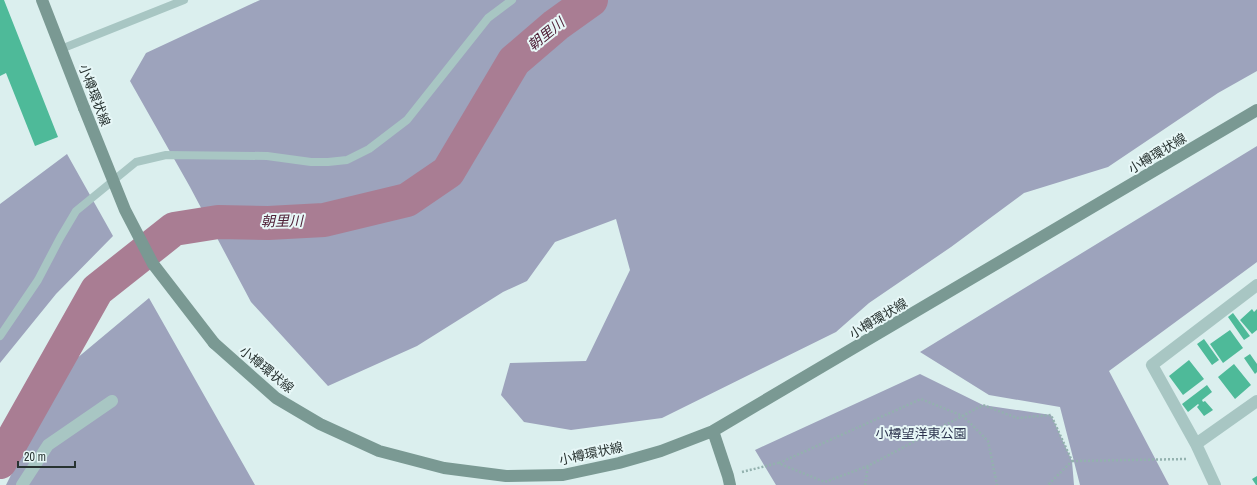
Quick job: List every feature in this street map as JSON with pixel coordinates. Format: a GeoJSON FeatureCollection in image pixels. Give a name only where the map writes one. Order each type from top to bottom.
{"type":"FeatureCollection","features":[{"type":"Feature","properties":{"kind":"main road","name":"小樽環状線"},"geometry":{"type":"LineString","coordinates":[[42,0],[125,210],[154,264],[214,343],[276,398],[320,424],[379,451],[444,468],[506,476],[563,475],[619,463],[661,451],[713,431],[1257,110]]}},
{"type":"Feature","properties":{"kind":"main road"},"geometry":{"type":"LineString","coordinates":[[713,431],[729,480]]}},
{"type":"Feature","properties":{"kind":"street"},"geometry":{"type":"LineString","coordinates":[[1215,485],[1196,444],[1152,364],[1257,285]]}},
{"type":"Feature","properties":{"kind":"street"},"geometry":{"type":"LineString","coordinates":[[22,485],[48,445],[112,401]]}},
{"type":"Feature","properties":{"kind":"street"},"geometry":{"type":"LineString","coordinates":[[1196,444],[1257,401]]}},
{"type":"Feature","properties":{"kind":"lane"},"geometry":{"type":"LineString","coordinates":[[61,49],[184,0]]}},
{"type":"Feature","properties":{"kind":"lane"},"geometry":{"type":"LineString","coordinates":[[0,336],[38,280],[76,211],[136,162],[166,156],[267,156],[311,162],[346,160],[370,149],[407,120],[488,18],[512,0]]}},
{"type":"Feature","properties":{"kind":"path"},"geometry":{"type":"LineString","coordinates":[[729,480],[778,463],[921,399],[963,416],[988,441],[997,485]]}},
{"type":"Feature","properties":{"kind":"path"},"geometry":{"type":"LineString","coordinates":[[778,463],[825,482],[868,466],[983,405],[1017,418],[1051,415],[1072,461]]}},
{"type":"Feature","properties":{"kind":"path"},"geometry":{"type":"LineString","coordinates":[[1048,485],[1072,461],[1203,459]]}},
{"type":"Feature","properties":{"kind":"path"},"geometry":{"type":"LineString","coordinates":[[865,485],[868,466]]}},
{"type":"Feature","properties":{"kind":"green space"},"geometry":{"type":"Polygon","coordinates":[[[260,0],[1257,0],[1257,71],[1218,93],[1108,167],[1024,193],[951,247],[869,303],[836,332],[662,418],[571,430],[524,422],[501,395],[510,363],[586,361],[630,270],[616,219],[555,242],[527,281],[503,292],[417,346],[328,386],[251,302],[190,187],[130,81],[146,53],[260,0]]]}},
{"type":"Feature","properties":{"kind":"green space"},"geometry":{"type":"Polygon","coordinates":[[[1257,146],[1257,262],[1109,371],[1169,485],[1080,485],[1060,407],[989,395],[920,352],[1257,146]]]}},
{"type":"Feature","properties":{"kind":"green space"},"geometry":{"type":"Polygon","coordinates":[[[67,154],[113,236],[56,294],[0,363],[0,204],[67,154]]]}},
{"type":"Feature","properties":{"kind":"green space"},"geometry":{"type":"Polygon","coordinates":[[[149,298],[255,485],[6,485],[64,369],[149,298]]]}},
{"type":"Feature","properties":{"kind":"green space","name":"小樽望洋東公園"},"geometry":{"type":"Polygon","coordinates":[[[920,374],[983,405],[1051,415],[1072,461],[1074,485],[776,485],[755,450],[920,374]]]}},
{"type":"Feature","properties":{"kind":"building"},"geometry":{"type":"Polygon","coordinates":[[[0,0],[4,0],[58,137],[35,146],[6,73],[0,76],[0,0]]]}},
{"type":"Feature","properties":{"kind":"building"},"geometry":{"type":"Polygon","coordinates":[[[1252,309],[1254,312],[1257,309],[1257,330],[1252,334],[1240,320],[1252,309]]]}},
{"type":"Feature","properties":{"kind":"building"},"geometry":{"type":"Polygon","coordinates":[[[1233,313],[1250,336],[1244,340],[1228,317],[1233,313]]]}},
{"type":"Feature","properties":{"kind":"building"},"geometry":{"type":"Polygon","coordinates":[[[1230,330],[1243,348],[1223,363],[1210,344],[1230,330]]]}},
{"type":"Feature","properties":{"kind":"building"},"geometry":{"type":"Polygon","coordinates":[[[1204,339],[1219,360],[1212,365],[1197,344],[1204,339]]]}},
{"type":"Feature","properties":{"kind":"building"},"geometry":{"type":"Polygon","coordinates":[[[1250,354],[1257,364],[1257,372],[1255,374],[1244,358],[1250,354]]]}},
{"type":"Feature","properties":{"kind":"building"},"geometry":{"type":"Polygon","coordinates":[[[1189,360],[1204,379],[1183,395],[1169,376],[1189,360]]]}},
{"type":"Feature","properties":{"kind":"building"},"geometry":{"type":"Polygon","coordinates":[[[1234,364],[1251,385],[1235,399],[1218,377],[1234,364]]]}},
{"type":"Feature","properties":{"kind":"building"},"geometry":{"type":"Polygon","coordinates":[[[1207,385],[1212,392],[1202,400],[1203,402],[1205,401],[1213,410],[1204,416],[1197,407],[1199,405],[1198,404],[1188,412],[1182,404],[1207,385]]]}},
{"type":"Feature","properties":{"kind":"building"},"geometry":{"type":"Polygon","coordinates":[[[1257,476],[1257,485],[1256,485],[1252,479],[1257,476]]]}},
{"type":"Feature","properties":{"kind":"waterway","name":"朝里川"},"geometry":{"type":"LineString","coordinates":[[0,462],[97,290],[174,229],[218,222],[268,223],[324,220],[407,200],[448,172],[514,61],[556,25],[591,0]]}}]}
